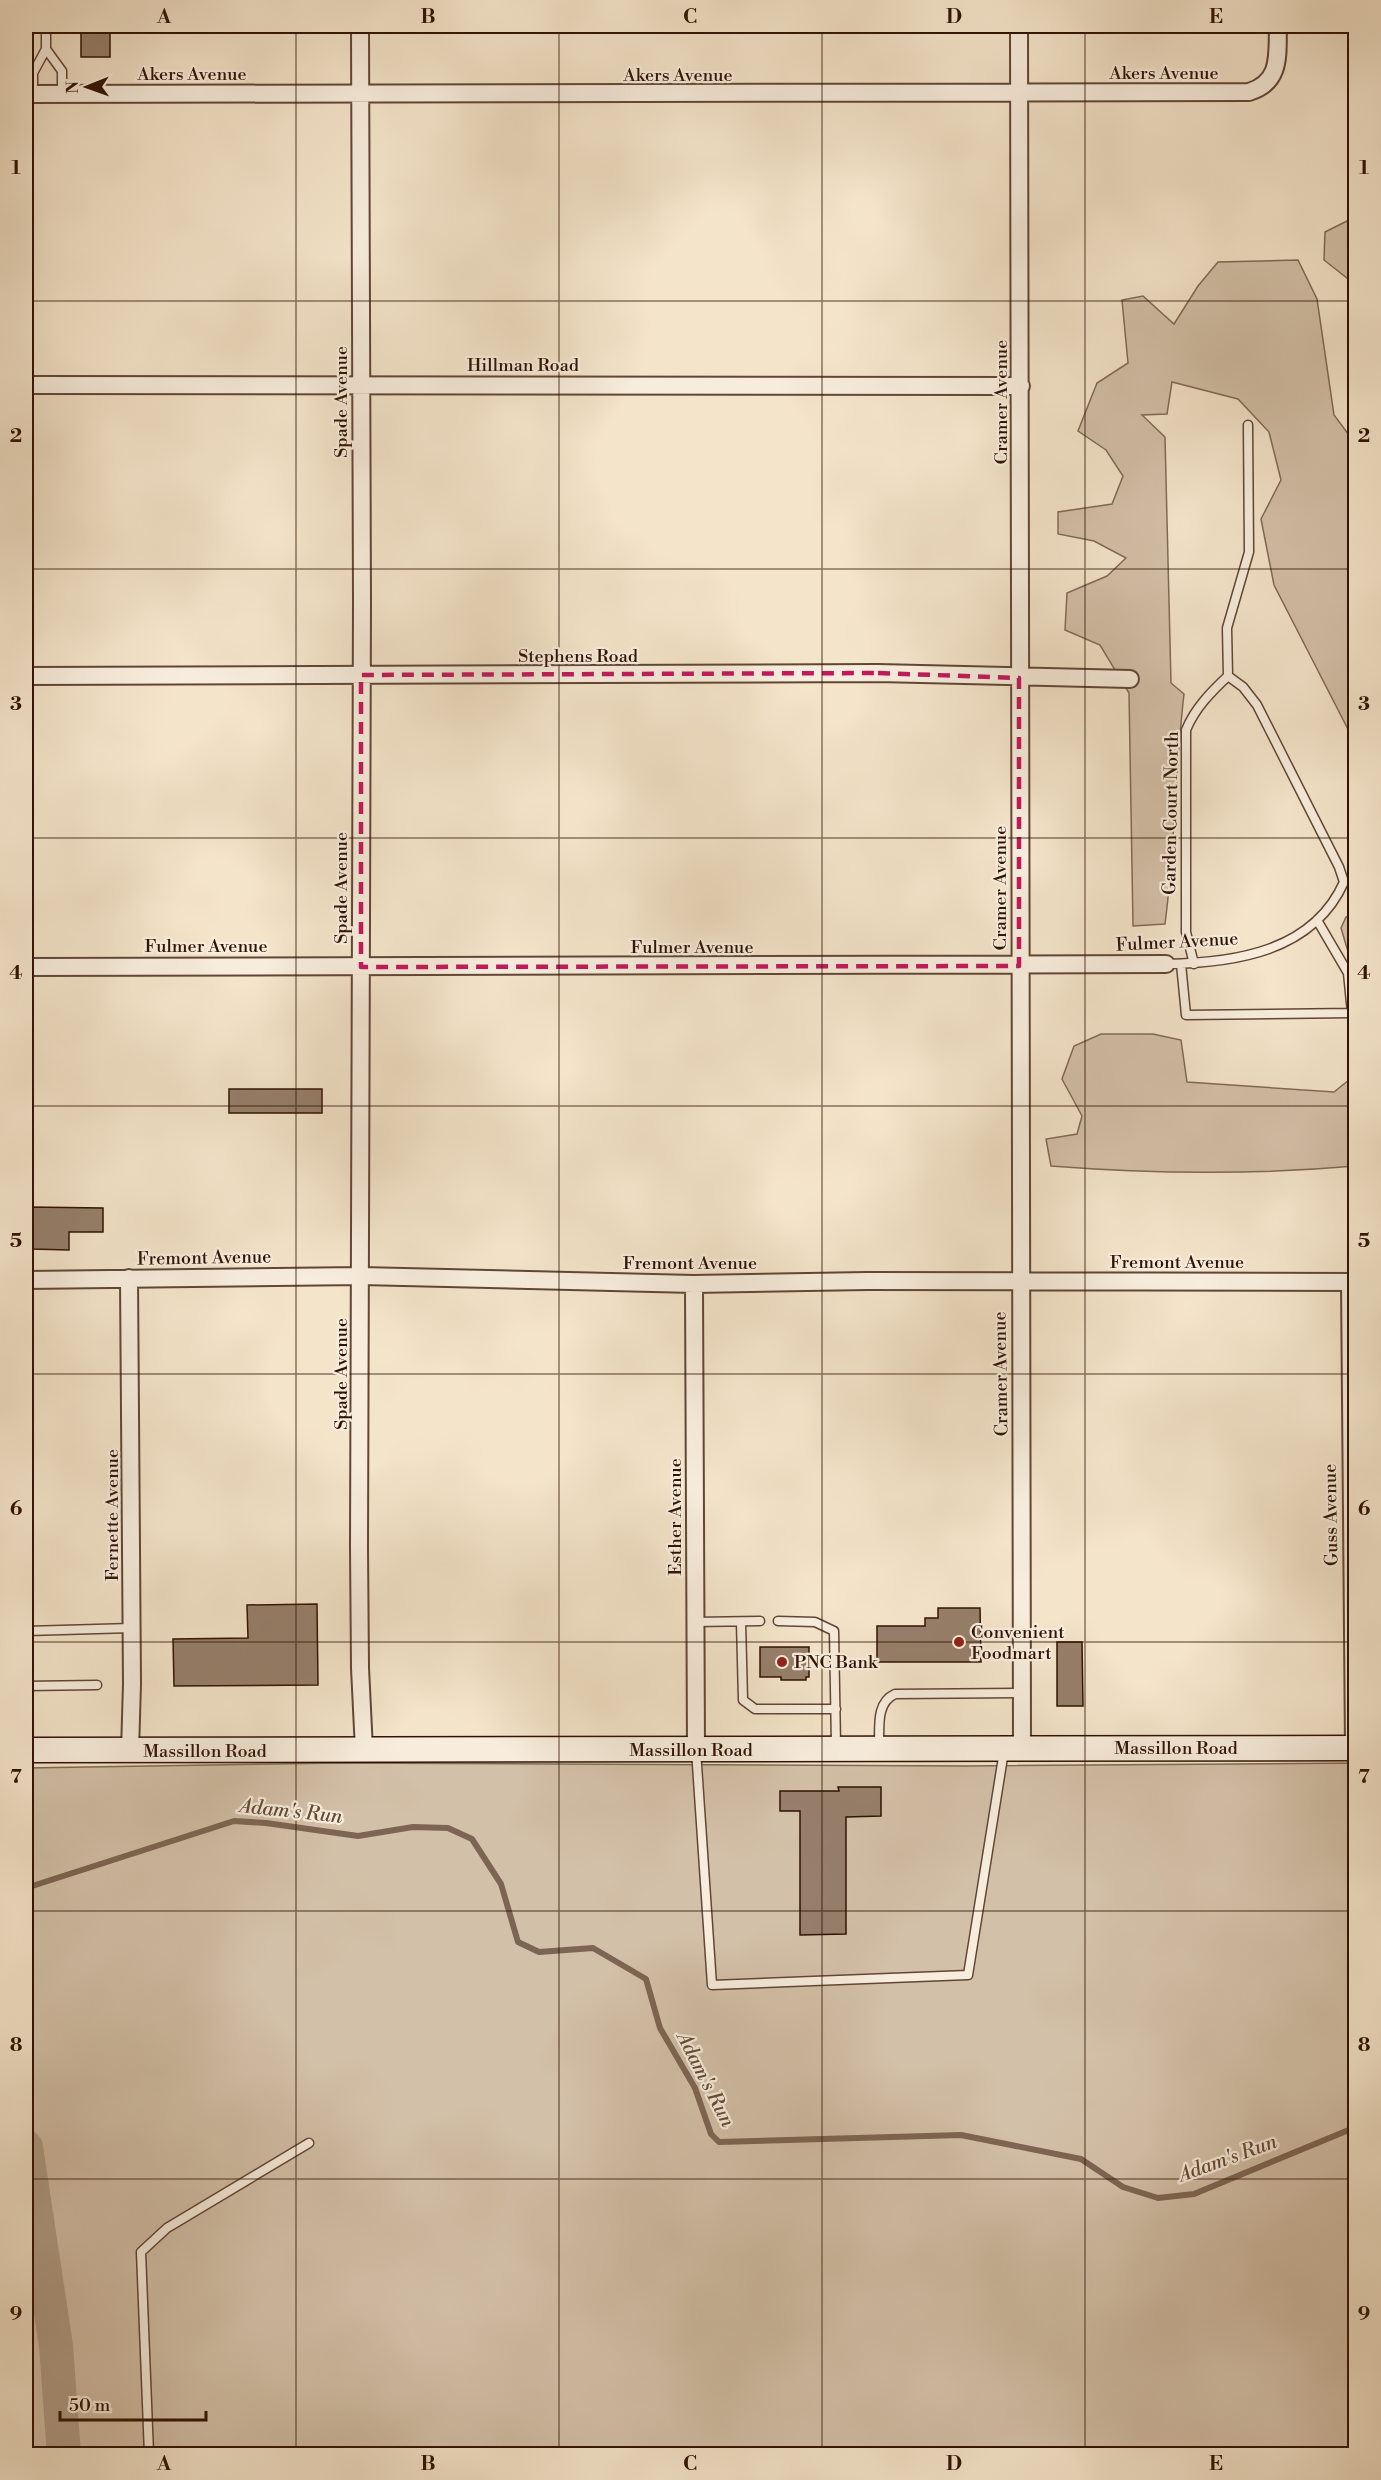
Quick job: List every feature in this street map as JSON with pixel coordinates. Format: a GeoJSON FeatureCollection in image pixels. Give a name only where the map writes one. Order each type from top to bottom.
{"type":"FeatureCollection","features":[{"type":"Feature","properties":{"kind":"street","name":"Spade Avenue"},"geometry":{"type":"LineString","coordinates":[[360,26],[360,1668],[364,1750]]}},
{"type":"Feature","properties":{"kind":"street","name":"Cramer Avenue"},"geometry":{"type":"LineString","coordinates":[[1013,1750],[1022,1694],[1019,1282],[1021,386],[1019,26]]}},
{"type":"Feature","properties":{"kind":"street","name":"Akers Avenue"},"geometry":{"type":"LineString","coordinates":[[29,94],[1249,92],[1261,88],[1274,74],[1278,26]]}},
{"type":"Feature","properties":{"kind":"street","name":"Hillman Road"},"geometry":{"type":"LineString","coordinates":[[26,385],[1021,386]]}},
{"type":"Feature","properties":{"kind":"street","name":"Stephens Road"},"geometry":{"type":"LineString","coordinates":[[26,676],[878,673],[1130,679]]}},
{"type":"Feature","properties":{"kind":"street","name":"Fulmer Avenue"},"geometry":{"type":"LineString","coordinates":[[26,967],[1173,964]]}},
{"type":"Feature","properties":{"kind":"street","name":"Fremont Avenue"},"geometry":{"type":"LineString","coordinates":[[26,1280],[361,1276],[694,1284],[867,1281],[1353,1282]]}},
{"type":"Feature","properties":{"kind":"street","name":"Fernette Avenue"},"geometry":{"type":"LineString","coordinates":[[129,1278],[132,1628],[130,1751]]}},
{"type":"Feature","properties":{"kind":"street","name":"Guss Avenue"},"geometry":{"type":"LineString","coordinates":[[1353,1282],[1355,1748]]}},
{"type":"Feature","properties":{"kind":"street","name":"Esther Avenue"},"geometry":{"type":"LineString","coordinates":[[694,1284],[696,1750]]}},
{"type":"Feature","properties":{"kind":"street","name":"Massillon Road"},"geometry":{"type":"LineString","coordinates":[[26,1750],[1355,1748]]}},
{"type":"Feature","properties":{"kind":"lane"},"geometry":{"type":"LineString","coordinates":[[29,94],[33,74],[46,49],[46,26]]}},
{"type":"Feature","properties":{"kind":"lane"},"geometry":{"type":"LineString","coordinates":[[46,49],[62,70],[62,94]]}},
{"type":"Feature","properties":{"kind":"lane"},"geometry":{"type":"LineString","coordinates":[[1228,676],[1227,628],[1249,552],[1248,425]]}},
{"type":"Feature","properties":{"kind":"lane","name":"Fulmer Avenue"},"geometry":{"type":"LineString","coordinates":[[1173,964],[1248,957],[1295,937],[1317,920],[1337,897],[1344,882],[1339,867],[1257,705],[1243,687],[1228,676]]}},
{"type":"Feature","properties":{"kind":"lane","name":"Garden Court North"},"geometry":{"type":"LineString","coordinates":[[1194,963],[1186,932],[1186,730],[1191,718],[1208,695],[1228,676]]}},
{"type":"Feature","properties":{"kind":"lane"},"geometry":{"type":"LineString","coordinates":[[1173,964],[1186,1015],[1352,1013],[1348,973],[1317,920]]}},
{"type":"Feature","properties":{"kind":"lane"},"geometry":{"type":"LineString","coordinates":[[694,1622],[760,1621]]}},
{"type":"Feature","properties":{"kind":"lane"},"geometry":{"type":"LineString","coordinates":[[778,1621],[815,1622],[834,1631],[836,1750]]}},
{"type":"Feature","properties":{"kind":"lane"},"geometry":{"type":"LineString","coordinates":[[741,1622],[743,1700],[755,1709],[836,1709]]}},
{"type":"Feature","properties":{"kind":"lane"},"geometry":{"type":"LineString","coordinates":[[26,1631],[132,1628]]}},
{"type":"Feature","properties":{"kind":"lane"},"geometry":{"type":"LineString","coordinates":[[26,1686],[97,1685]]}},
{"type":"Feature","properties":{"kind":"lane"},"geometry":{"type":"LineString","coordinates":[[879,1750],[881,1707],[887,1697],[895,1694],[1022,1694]]}},
{"type":"Feature","properties":{"kind":"lane"},"geometry":{"type":"LineString","coordinates":[[696,1750],[712,1985],[968,1975],[1013,1750]]}},
{"type":"Feature","properties":{"kind":"lane"},"geometry":{"type":"LineString","coordinates":[[149,2454],[141,2252],[167,2228],[309,2143]]}},
{"type":"Feature","properties":{"kind":"highlighted area"},"geometry":{"type":"Polygon","coordinates":[[[878,673],[1019,678],[1019,966],[361,967],[361,675],[878,673]]]}},
{"type":"Feature","properties":{"kind":"shaded area"},"geometry":{"type":"Polygon","coordinates":[[[1355,217],[1356,282],[1352,282],[1324,260],[1325,232],[1355,217]]]}},
{"type":"Feature","properties":{"kind":"shaded area"},"geometry":{"type":"Polygon","coordinates":[[[1298,260],[1317,299],[1334,415],[1355,443],[1355,743],[1274,585],[1261,519],[1281,480],[1269,432],[1238,399],[1172,382],[1167,414],[1142,415],[1165,437],[1171,683],[1184,694],[1165,924],[1133,926],[1129,693],[1100,645],[1065,630],[1067,593],[1107,576],[1126,558],[1094,541],[1058,534],[1058,512],[1112,504],[1123,476],[1106,450],[1078,431],[1097,383],[1128,363],[1122,300],[1143,296],[1174,324],[1198,286],[1218,262],[1298,260]]]}},
{"type":"Feature","properties":{"kind":"shaded area"},"geometry":{"type":"Polygon","coordinates":[[[1356,915],[1355,975],[1341,928],[1346,917],[1356,915]]]}},
{"type":"Feature","properties":{"kind":"shaded area"},"geometry":{"type":"Polygon","coordinates":[[[1101,1034],[1153,1034],[1181,1040],[1187,1082],[1334,1092],[1355,1075],[1355,1166],[1279,1171],[1203,1172],[1127,1171],[1051,1166],[1046,1139],[1077,1134],[1082,1116],[1062,1079],[1074,1046],[1101,1034]]]}},
{"type":"Feature","properties":{"kind":"shaded area"},"geometry":{"type":"Polygon","coordinates":[[[340,1763],[966,1766],[1355,1763],[1355,2454],[26,2454],[26,1768],[340,1763]]]}},
{"type":"Feature","properties":{"kind":"building"},"geometry":{"type":"Polygon","coordinates":[[[81,26],[110,26],[110,57],[81,57],[81,26]]]}},
{"type":"Feature","properties":{"kind":"building"},"geometry":{"type":"Polygon","coordinates":[[[229,1089],[322,1089],[322,1113],[229,1113],[229,1089]]]}},
{"type":"Feature","properties":{"kind":"building"},"geometry":{"type":"Polygon","coordinates":[[[29,1207],[103,1208],[103,1232],[69,1232],[69,1250],[31,1249],[29,1207]]]}},
{"type":"Feature","properties":{"kind":"building"},"geometry":{"type":"Polygon","coordinates":[[[317,1604],[318,1685],[174,1686],[173,1639],[248,1638],[247,1605],[317,1604]]]}},
{"type":"Feature","properties":{"kind":"building"},"geometry":{"type":"Polygon","coordinates":[[[938,1608],[980,1608],[981,1662],[877,1662],[877,1626],[925,1626],[925,1618],[938,1618],[938,1608]]]}},
{"type":"Feature","properties":{"kind":"building"},"geometry":{"type":"Polygon","coordinates":[[[1057,1642],[1082,1642],[1083,1706],[1057,1706],[1057,1642]]]}},
{"type":"Feature","properties":{"kind":"building"},"geometry":{"type":"Polygon","coordinates":[[[760,1647],[809,1647],[809,1677],[806,1677],[806,1680],[781,1680],[781,1677],[760,1677],[760,1647]]]}},
{"type":"Feature","properties":{"kind":"building"},"geometry":{"type":"Polygon","coordinates":[[[838,1787],[881,1787],[881,1816],[846,1817],[846,1934],[800,1935],[800,1811],[780,1811],[780,1791],[839,1791],[838,1787]]]}},
{"type":"Feature","properties":{"kind":"waterway","name":"Adam's Run"},"geometry":{"type":"LineString","coordinates":[[26,1888],[234,1821],[266,1823],[358,1836],[413,1827],[448,1828],[472,1839],[501,1884],[518,1942],[539,1952],[593,1948],[646,1979],[660,2028],[695,2088],[711,2134],[719,2142],[961,2135],[1081,2159],[1123,2187],[1158,2198],[1194,2194],[1356,2127]]}},
{"type":"Feature","properties":{"kind":"waterway"},"geometry":{"type":"LineString","coordinates":[[26,2147],[56,2346],[64,2454]]}},
{"type":"Feature","properties":{"kind":"place","name":"Convenient Foodmart"},"geometry":{"type":"Point","coordinates":[959,1642]}},
{"type":"Feature","properties":{"kind":"place","name":"PNC Bank"},"geometry":{"type":"Point","coordinates":[782,1662]}}]}
